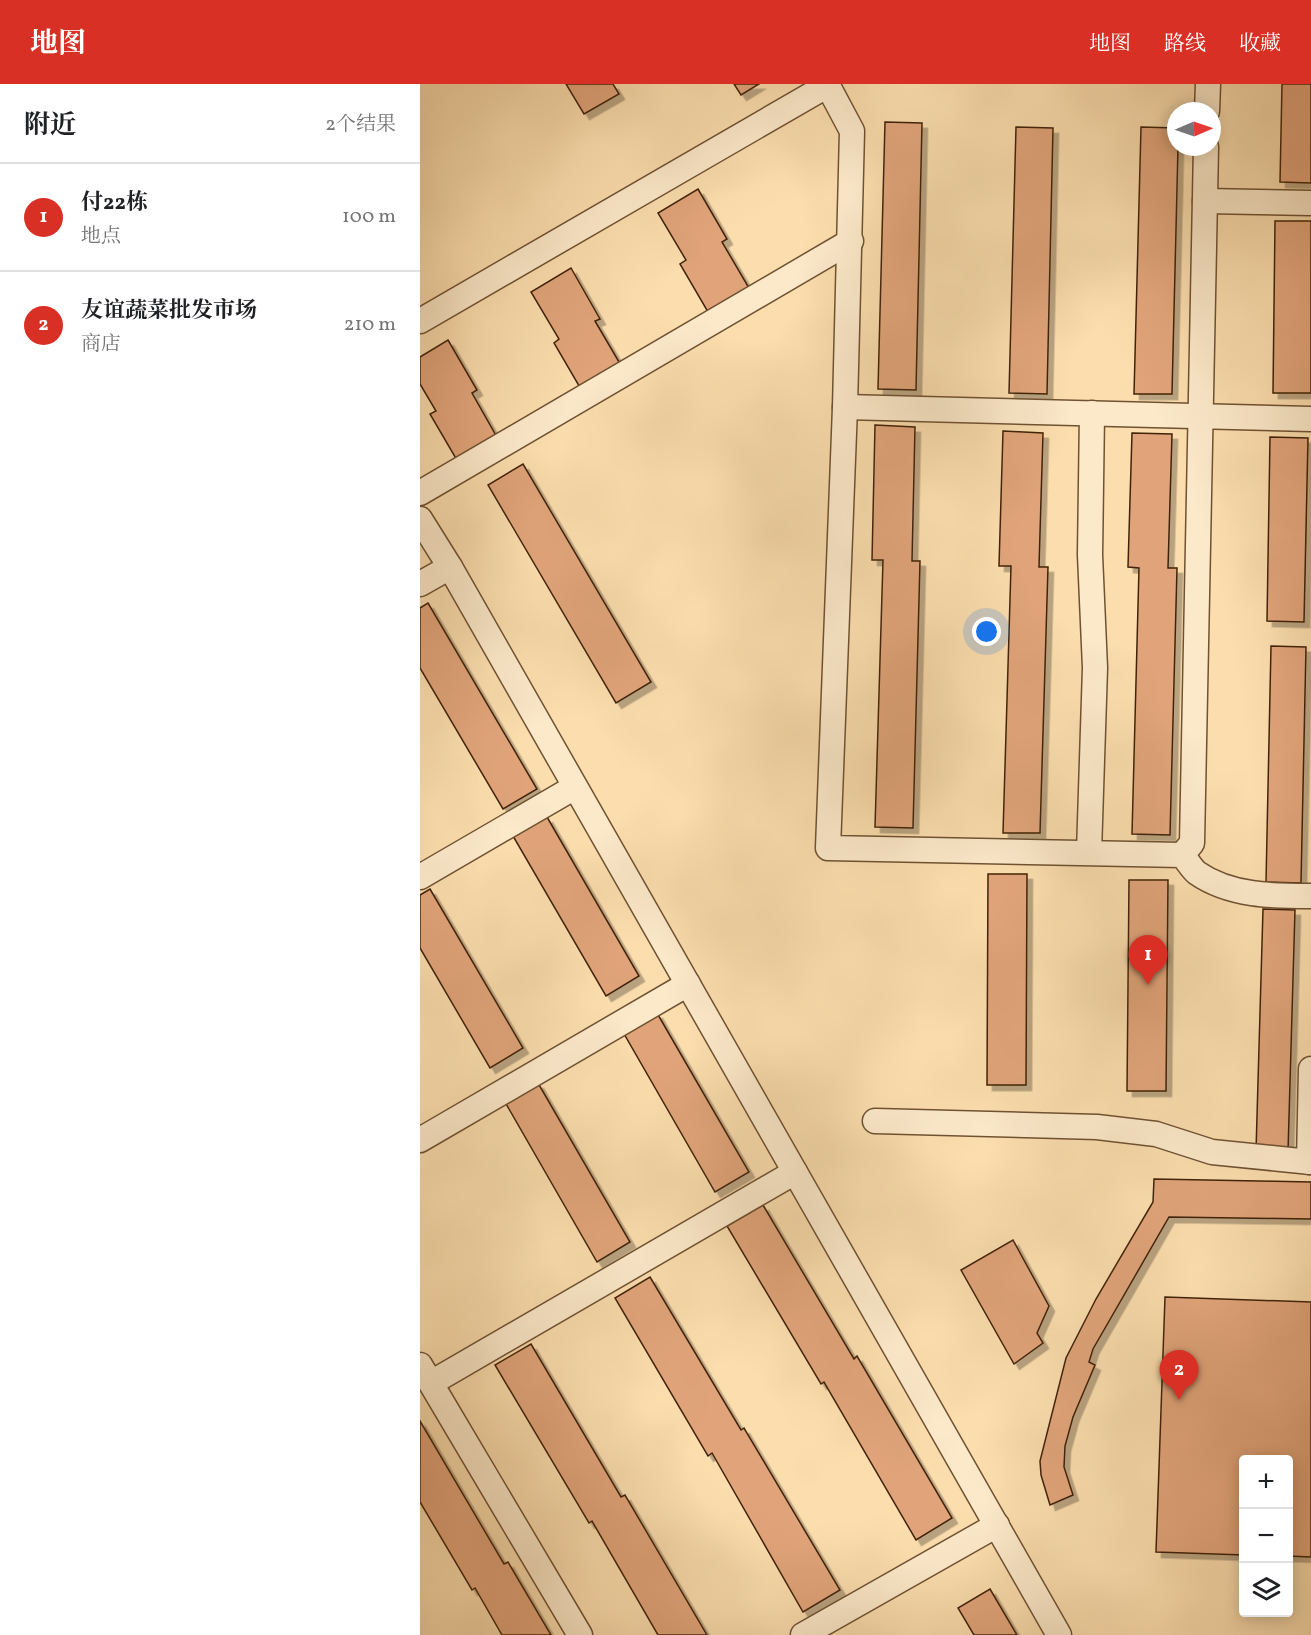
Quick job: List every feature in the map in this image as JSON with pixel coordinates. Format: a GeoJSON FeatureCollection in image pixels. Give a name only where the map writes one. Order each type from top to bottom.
{"type":"FeatureCollection","features":[{"type":"Feature","properties":{"kind":"street"},"geometry":{"type":"LineString","coordinates":[[420,321],[827,84],[852,130],[851,241],[828,848],[1182,855],[1196,872],[1225,887],[1254,894],[1311,896]]}},
{"type":"Feature","properties":{"kind":"street"},"geometry":{"type":"LineString","coordinates":[[1207,102],[1208,84]]}},
{"type":"Feature","properties":{"kind":"street"},"geometry":{"type":"LineString","coordinates":[[1182,855],[1192,843],[1206,156]]}},
{"type":"Feature","properties":{"kind":"street"},"geometry":{"type":"LineString","coordinates":[[1205,201],[1311,203]]}},
{"type":"Feature","properties":{"kind":"street"},"geometry":{"type":"LineString","coordinates":[[420,493],[851,241]]}},
{"type":"Feature","properties":{"kind":"street"},"geometry":{"type":"LineString","coordinates":[[845,407],[1311,419]]}},
{"type":"Feature","properties":{"kind":"street"},"geometry":{"type":"LineString","coordinates":[[1089,852],[1095,668],[1090,555],[1092,413]]}},
{"type":"Feature","properties":{"kind":"street"},"geometry":{"type":"LineString","coordinates":[[420,519],[450,567],[1059,1635]]}},
{"type":"Feature","properties":{"kind":"street"},"geometry":{"type":"LineString","coordinates":[[420,584],[450,567]]}},
{"type":"Feature","properties":{"kind":"street"},"geometry":{"type":"LineString","coordinates":[[420,878],[575,787]]}},
{"type":"Feature","properties":{"kind":"street"},"geometry":{"type":"LineString","coordinates":[[420,1140],[688,984]]}},
{"type":"Feature","properties":{"kind":"street"},"geometry":{"type":"LineString","coordinates":[[875,1121],[1097,1127],[1156,1134],[1212,1152],[1310,1162],[1311,1069]]}},
{"type":"Feature","properties":{"kind":"street"},"geometry":{"type":"LineString","coordinates":[[580,1635],[425,1374],[795,1172]]}},
{"type":"Feature","properties":{"kind":"street"},"geometry":{"type":"LineString","coordinates":[[803,1635],[997,1525]]}},
{"type":"Feature","properties":{"kind":"building"},"geometry":{"type":"Polygon","coordinates":[[[566,84],[613,84],[619,94],[584,114],[566,84]]]}},
{"type":"Feature","properties":{"kind":"building"},"geometry":{"type":"Polygon","coordinates":[[[734,84],[759,84],[741,95],[734,84]]]}},
{"type":"Feature","properties":{"kind":"building"},"geometry":{"type":"Polygon","coordinates":[[[1282,84],[1311,84],[1311,183],[1280,182],[1282,84]]]}},
{"type":"Feature","properties":{"kind":"building"},"geometry":{"type":"Polygon","coordinates":[[[885,122],[922,123],[916,390],[878,389],[885,122]]]}},
{"type":"Feature","properties":{"kind":"building"},"geometry":{"type":"Polygon","coordinates":[[[1016,127],[1053,128],[1047,394],[1009,393],[1016,127]]]}},
{"type":"Feature","properties":{"kind":"building"},"geometry":{"type":"Polygon","coordinates":[[[1141,127],[1167,128],[1167,156],[1178,156],[1172,394],[1134,394],[1141,127]]]}},
{"type":"Feature","properties":{"kind":"building"},"geometry":{"type":"Polygon","coordinates":[[[698,189],[727,239],[722,242],[749,288],[708,312],[680,264],[686,260],[658,213],[698,189]]]}},
{"type":"Feature","properties":{"kind":"building"},"geometry":{"type":"Polygon","coordinates":[[[1275,221],[1311,221],[1311,393],[1273,393],[1275,221]]]}},
{"type":"Feature","properties":{"kind":"building"},"geometry":{"type":"Polygon","coordinates":[[[571,268],[600,319],[595,321],[622,367],[582,391],[554,343],[559,339],[531,292],[571,268]]]}},
{"type":"Feature","properties":{"kind":"building"},"geometry":{"type":"Polygon","coordinates":[[[448,340],[477,390],[472,393],[498,439],[458,462],[430,414],[436,411],[420,384],[420,357],[448,340]]]}},
{"type":"Feature","properties":{"kind":"building"},"geometry":{"type":"Polygon","coordinates":[[[875,425],[915,427],[912,561],[920,561],[913,828],[875,827],[883,560],[872,560],[875,425]]]}},
{"type":"Feature","properties":{"kind":"building"},"geometry":{"type":"Polygon","coordinates":[[[1003,431],[1043,433],[1039,567],[1048,567],[1040,833],[1003,833],[1011,566],[999,566],[1003,431]]]}},
{"type":"Feature","properties":{"kind":"building"},"geometry":{"type":"Polygon","coordinates":[[[1132,433],[1172,434],[1168,568],[1177,568],[1170,835],[1132,834],[1139,568],[1128,567],[1132,433]]]}},
{"type":"Feature","properties":{"kind":"building"},"geometry":{"type":"Polygon","coordinates":[[[1270,437],[1308,438],[1304,622],[1267,621],[1270,437]]]}},
{"type":"Feature","properties":{"kind":"building"},"geometry":{"type":"Polygon","coordinates":[[[523,464],[651,682],[616,703],[488,485],[523,464]]]}},
{"type":"Feature","properties":{"kind":"building"},"geometry":{"type":"Polygon","coordinates":[[[428,603],[537,789],[503,809],[420,668],[420,608],[428,603]]]}},
{"type":"Feature","properties":{"kind":"building"},"geometry":{"type":"Polygon","coordinates":[[[1271,646],[1306,647],[1301,883],[1266,882],[1271,646]]]}},
{"type":"Feature","properties":{"kind":"building"},"geometry":{"type":"Polygon","coordinates":[[[547,817],[639,976],[606,996],[513,836],[547,817]]]}},
{"type":"Feature","properties":{"kind":"building"},"geometry":{"type":"Polygon","coordinates":[[[988,874],[1027,874],[1026,1085],[987,1085],[988,874]]]}},
{"type":"Feature","properties":{"kind":"building"},"geometry":{"type":"Polygon","coordinates":[[[1129,880],[1168,880],[1166,1091],[1127,1091],[1129,880]]]}},
{"type":"Feature","properties":{"kind":"building"},"geometry":{"type":"Polygon","coordinates":[[[430,889],[523,1048],[490,1068],[420,948],[420,895],[430,889]]]}},
{"type":"Feature","properties":{"kind":"building"},"geometry":{"type":"Polygon","coordinates":[[[1263,909],[1295,910],[1288,1152],[1256,1151],[1263,909]]]}},
{"type":"Feature","properties":{"kind":"building"},"geometry":{"type":"Polygon","coordinates":[[[657,1013],[749,1172],[715,1192],[623,1032],[657,1013]]]}},
{"type":"Feature","properties":{"kind":"building"},"geometry":{"type":"Polygon","coordinates":[[[538,1083],[630,1242],[597,1262],[505,1102],[538,1083]]]}},
{"type":"Feature","properties":{"kind":"building"},"geometry":{"type":"Polygon","coordinates":[[[1154,1179],[1311,1182],[1311,1219],[1169,1217],[1093,1349],[1089,1362],[1095,1365],[1073,1417],[1065,1446],[1064,1467],[1073,1495],[1050,1505],[1041,1475],[1040,1461],[1066,1358],[1096,1299],[1153,1202],[1154,1179]]]}},
{"type":"Feature","properties":{"kind":"building"},"geometry":{"type":"Polygon","coordinates":[[[763,1205],[854,1359],[857,1356],[952,1518],[916,1540],[824,1382],[821,1384],[727,1226],[763,1205]]]}},
{"type":"Feature","properties":{"kind":"building"},"geometry":{"type":"Polygon","coordinates":[[[1013,1240],[1049,1306],[1037,1333],[1043,1343],[1014,1364],[961,1270],[1013,1240]]]}},
{"type":"Feature","properties":{"kind":"building"},"geometry":{"type":"Polygon","coordinates":[[[650,1277],[741,1430],[744,1428],[840,1590],[803,1612],[712,1453],[708,1456],[615,1298],[650,1277]]]}},
{"type":"Feature","properties":{"kind":"building"},"geometry":{"type":"Polygon","coordinates":[[[1165,1297],[1311,1302],[1311,1557],[1293,1556],[1293,1455],[1239,1455],[1239,1555],[1156,1552],[1165,1297]]]}},
{"type":"Feature","properties":{"kind":"building"},"geometry":{"type":"Polygon","coordinates":[[[531,1344],[621,1497],[625,1495],[707,1635],[658,1635],[592,1521],[589,1523],[495,1365],[531,1344]]]}},
{"type":"Feature","properties":{"kind":"building"},"geometry":{"type":"Polygon","coordinates":[[[420,1421],[504,1564],[508,1562],[551,1635],[502,1635],[475,1588],[472,1590],[420,1502],[420,1421]]]}},
{"type":"Feature","properties":{"kind":"building"},"geometry":{"type":"Polygon","coordinates":[[[990,1589],[1017,1635],[974,1635],[958,1608],[990,1589]]]}},
{"type":"Feature","properties":{"kind":"place","name":"付22栋"},"geometry":{"type":"Point","coordinates":[1148,985]}},
{"type":"Feature","properties":{"kind":"place","name":"友谊蔬菜批发市场"},"geometry":{"type":"Point","coordinates":[1179,1400]}}]}
